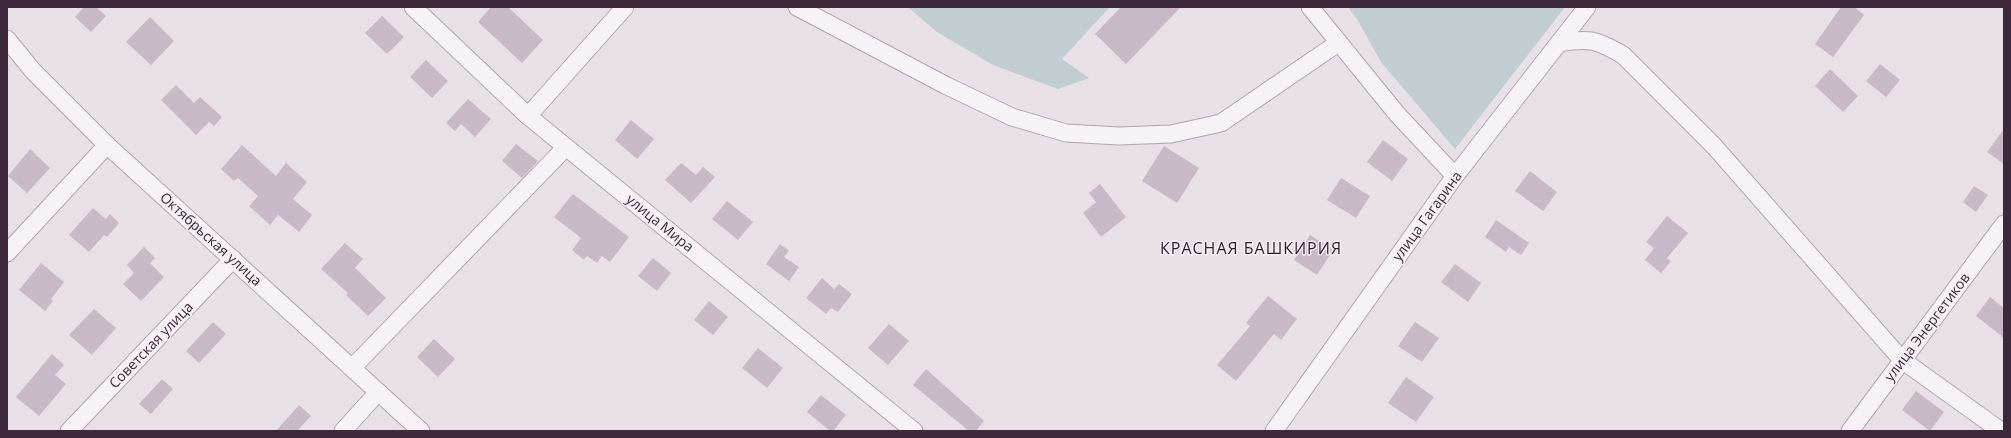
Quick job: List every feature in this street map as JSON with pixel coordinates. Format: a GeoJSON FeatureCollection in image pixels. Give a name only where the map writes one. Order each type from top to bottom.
{"type":"FeatureCollection","features":[{"type":"Feature","properties":{"kind":"street","name":"улица Мира"},"geometry":{"type":"LineString","coordinates":[[413,7],[528,116],[914,431]]}},
{"type":"Feature","properties":{"kind":"street"},"geometry":{"type":"LineString","coordinates":[[528,116],[625,7]]}},
{"type":"Feature","properties":{"kind":"street"},"geometry":{"type":"LineString","coordinates":[[797,7],[947,86],[1012,117],[1066,133],[1111,136],[1170,134],[1221,123],[1338,43]]}},
{"type":"Feature","properties":{"kind":"street"},"geometry":{"type":"LineString","coordinates":[[1310,7],[1397,114],[1455,176]]}},
{"type":"Feature","properties":{"kind":"street","name":"улица Гагарина"},"geometry":{"type":"LineString","coordinates":[[1274,431],[1455,176],[1587,7]]}},
{"type":"Feature","properties":{"kind":"street"},"geometry":{"type":"LineString","coordinates":[[1559,43],[1585,39],[1604,44],[1622,55],[1714,146],[1902,360],[2001,431]]}},
{"type":"Feature","properties":{"kind":"street","name":"Октябрьская улица"},"geometry":{"type":"LineString","coordinates":[[7,40],[33,71],[107,145],[421,431]]}},
{"type":"Feature","properties":{"kind":"street"},"geometry":{"type":"LineString","coordinates":[[7,253],[107,145]]}},
{"type":"Feature","properties":{"kind":"street"},"geometry":{"type":"LineString","coordinates":[[352,368],[566,147]]}},
{"type":"Feature","properties":{"kind":"street","name":"улица Энергетиков"},"geometry":{"type":"LineString","coordinates":[[1850,431],[2004,224]]}},
{"type":"Feature","properties":{"kind":"street","name":"Советская улица"},"geometry":{"type":"LineString","coordinates":[[69,431],[233,259]]}},
{"type":"Feature","properties":{"kind":"street"},"geometry":{"type":"LineString","coordinates":[[344,431],[378,392]]}},
{"type":"Feature","properties":{"kind":"shaded area"},"geometry":{"type":"Polygon","coordinates":[[[908,7],[1110,7],[1062,59],[1089,78],[1058,89],[993,65],[937,32],[908,7]]]}},
{"type":"Feature","properties":{"kind":"shaded area"},"geometry":{"type":"Polygon","coordinates":[[[1348,7],[1565,7],[1455,149],[1381,62],[1357,19],[1348,7]]]}},
{"type":"Feature","properties":{"kind":"building"},"geometry":{"type":"Polygon","coordinates":[[[84,7],[96,7],[106,16],[91,32],[75,17],[84,7]]]}},
{"type":"Feature","properties":{"kind":"building"},"geometry":{"type":"Polygon","coordinates":[[[491,7],[508,7],[543,40],[522,63],[478,22],[491,7]]]}},
{"type":"Feature","properties":{"kind":"building"},"geometry":{"type":"Polygon","coordinates":[[[1121,7],[1181,7],[1126,64],[1095,34],[1121,7]]]}},
{"type":"Feature","properties":{"kind":"building"},"geometry":{"type":"Polygon","coordinates":[[[1841,7],[1854,7],[1864,15],[1833,57],[1815,44],[1841,7]]]}},
{"type":"Feature","properties":{"kind":"building"},"geometry":{"type":"Polygon","coordinates":[[[382,16],[404,37],[387,54],[365,33],[382,16]]]}},
{"type":"Feature","properties":{"kind":"building"},"geometry":{"type":"Polygon","coordinates":[[[150,17],[174,41],[151,65],[126,42],[150,17]]]}},
{"type":"Feature","properties":{"kind":"building"},"geometry":{"type":"Polygon","coordinates":[[[426,60],[448,81],[432,98],[410,77],[426,60]]]}},
{"type":"Feature","properties":{"kind":"building"},"geometry":{"type":"Polygon","coordinates":[[[1880,64],[1900,80],[1886,97],[1866,81],[1880,64]]]}},
{"type":"Feature","properties":{"kind":"building"},"geometry":{"type":"Polygon","coordinates":[[[1830,69],[1858,96],[1843,112],[1815,86],[1830,69]]]}},
{"type":"Feature","properties":{"kind":"building"},"geometry":{"type":"Polygon","coordinates":[[[176,85],[194,103],[200,97],[222,117],[214,126],[209,122],[196,135],[161,100],[176,85]]]}},
{"type":"Feature","properties":{"kind":"building"},"geometry":{"type":"Polygon","coordinates":[[[468,99],[491,119],[475,137],[461,124],[455,131],[446,123],[468,99]]]}},
{"type":"Feature","properties":{"kind":"building"},"geometry":{"type":"Polygon","coordinates":[[[631,120],[654,139],[637,159],[615,140],[631,120]]]}},
{"type":"Feature","properties":{"kind":"building"},"geometry":{"type":"Polygon","coordinates":[[[2004,129],[2004,164],[1987,152],[2004,129]]]}},
{"type":"Feature","properties":{"kind":"building"},"geometry":{"type":"Polygon","coordinates":[[[1383,140],[1408,159],[1392,181],[1367,162],[1383,140]]]}},
{"type":"Feature","properties":{"kind":"building"},"geometry":{"type":"Polygon","coordinates":[[[516,144],[538,161],[522,178],[502,161],[516,144]]]}},
{"type":"Feature","properties":{"kind":"building"},"geometry":{"type":"Polygon","coordinates":[[[242,145],[276,176],[286,163],[307,182],[293,199],[312,215],[299,232],[278,215],[270,225],[249,206],[258,196],[238,178],[234,181],[221,169],[242,145]]]}},
{"type":"Feature","properties":{"kind":"building"},"geometry":{"type":"Polygon","coordinates":[[[1164,146],[1199,168],[1177,203],[1142,181],[1164,146]]]}},
{"type":"Feature","properties":{"kind":"building"},"geometry":{"type":"Polygon","coordinates":[[[30,149],[50,168],[27,193],[8,176],[30,149]]]}},
{"type":"Feature","properties":{"kind":"building"},"geometry":{"type":"Polygon","coordinates":[[[681,163],[696,175],[703,167],[715,177],[691,203],[665,180],[681,163]]]}},
{"type":"Feature","properties":{"kind":"building"},"geometry":{"type":"Polygon","coordinates":[[[1530,171],[1557,192],[1543,211],[1515,191],[1530,171]]]}},
{"type":"Feature","properties":{"kind":"building"},"geometry":{"type":"Polygon","coordinates":[[[1341,178],[1370,196],[1356,218],[1327,200],[1341,178]]]}},
{"type":"Feature","properties":{"kind":"building"},"geometry":{"type":"Polygon","coordinates":[[[1100,184],[1126,217],[1101,237],[1083,213],[1096,202],[1089,193],[1100,184]]]}},
{"type":"Feature","properties":{"kind":"building"},"geometry":{"type":"Polygon","coordinates":[[[1974,186],[1988,195],[1976,212],[1963,202],[1974,186]]]}},
{"type":"Feature","properties":{"kind":"building"},"geometry":{"type":"Polygon","coordinates":[[[573,194],[629,237],[610,262],[602,256],[597,263],[587,256],[584,260],[572,250],[581,238],[554,217],[573,194]]]}},
{"type":"Feature","properties":{"kind":"building"},"geometry":{"type":"Polygon","coordinates":[[[727,201],[753,222],[738,240],[712,219],[727,201]]]}},
{"type":"Feature","properties":{"kind":"building"},"geometry":{"type":"Polygon","coordinates":[[[93,208],[106,219],[110,214],[119,223],[107,237],[104,235],[89,252],[69,235],[93,208]]]}},
{"type":"Feature","properties":{"kind":"building"},"geometry":{"type":"Polygon","coordinates":[[[1667,216],[1688,233],[1667,258],[1671,261],[1661,273],[1645,260],[1654,248],[1646,242],[1667,216]]]}},
{"type":"Feature","properties":{"kind":"building"},"geometry":{"type":"Polygon","coordinates":[[[1496,220],[1529,243],[1521,255],[1509,247],[1506,252],[1485,237],[1496,220]]]}},
{"type":"Feature","properties":{"kind":"building"},"geometry":{"type":"Polygon","coordinates":[[[1310,235],[1333,250],[1317,275],[1294,260],[1310,235]]]}},
{"type":"Feature","properties":{"kind":"building"},"geometry":{"type":"Polygon","coordinates":[[[345,243],[363,259],[355,268],[386,298],[368,316],[346,295],[348,293],[321,269],[345,243]]]}},
{"type":"Feature","properties":{"kind":"building"},"geometry":{"type":"Polygon","coordinates":[[[780,244],[789,251],[784,257],[799,267],[789,281],[766,264],[780,244]]]}},
{"type":"Feature","properties":{"kind":"building"},"geometry":{"type":"Polygon","coordinates":[[[144,247],[155,258],[150,263],[164,277],[141,301],[123,284],[134,273],[127,265],[144,247]]]}},
{"type":"Feature","properties":{"kind":"building"},"geometry":{"type":"Polygon","coordinates":[[[653,258],[671,273],[657,291],[638,276],[653,258]]]}},
{"type":"Feature","properties":{"kind":"building"},"geometry":{"type":"Polygon","coordinates":[[[41,263],[64,282],[51,299],[53,301],[45,311],[19,290],[41,263]]]}},
{"type":"Feature","properties":{"kind":"building"},"geometry":{"type":"Polygon","coordinates":[[[1455,264],[1481,283],[1468,302],[1441,282],[1455,264]]]}},
{"type":"Feature","properties":{"kind":"building"},"geometry":{"type":"Polygon","coordinates":[[[822,278],[834,289],[839,284],[852,294],[838,312],[831,308],[826,314],[806,298],[822,278]]]}},
{"type":"Feature","properties":{"kind":"building"},"geometry":{"type":"Polygon","coordinates":[[[1268,296],[1297,319],[1281,340],[1274,334],[1236,381],[1217,365],[1250,326],[1246,323],[1268,296]]]}},
{"type":"Feature","properties":{"kind":"building"},"geometry":{"type":"Polygon","coordinates":[[[1990,297],[2004,308],[2004,338],[1976,316],[1990,297]]]}},
{"type":"Feature","properties":{"kind":"building"},"geometry":{"type":"Polygon","coordinates":[[[709,301],[728,317],[713,335],[694,320],[709,301]]]}},
{"type":"Feature","properties":{"kind":"building"},"geometry":{"type":"Polygon","coordinates":[[[94,309],[116,328],[92,355],[69,335],[94,309]]]}},
{"type":"Feature","properties":{"kind":"building"},"geometry":{"type":"Polygon","coordinates":[[[213,322],[226,334],[199,363],[186,351],[213,322]]]}},
{"type":"Feature","properties":{"kind":"building"},"geometry":{"type":"Polygon","coordinates":[[[1415,322],[1439,338],[1422,362],[1398,346],[1415,322]]]}},
{"type":"Feature","properties":{"kind":"building"},"geometry":{"type":"Polygon","coordinates":[[[889,324],[909,341],[888,365],[868,348],[889,324]]]}},
{"type":"Feature","properties":{"kind":"building"},"geometry":{"type":"Polygon","coordinates":[[[434,339],[455,359],[438,377],[417,357],[434,339]]]}},
{"type":"Feature","properties":{"kind":"building"},"geometry":{"type":"Polygon","coordinates":[[[758,348],[783,368],[767,388],[742,368],[758,348]]]}},
{"type":"Feature","properties":{"kind":"building"},"geometry":{"type":"Polygon","coordinates":[[[52,354],[64,365],[55,375],[66,384],[39,416],[16,397],[52,354]]]}},
{"type":"Feature","properties":{"kind":"building"},"geometry":{"type":"Polygon","coordinates":[[[926,369],[984,421],[976,431],[969,431],[913,385],[926,369]]]}},
{"type":"Feature","properties":{"kind":"building"},"geometry":{"type":"Polygon","coordinates":[[[1406,377],[1434,397],[1416,422],[1388,403],[1406,377]]]}},
{"type":"Feature","properties":{"kind":"building"},"geometry":{"type":"Polygon","coordinates":[[[162,379],[173,389],[151,414],[139,404],[162,379]]]}},
{"type":"Feature","properties":{"kind":"building"},"geometry":{"type":"Polygon","coordinates":[[[1916,391],[1944,412],[1930,431],[1902,410],[1916,391]]]}},
{"type":"Feature","properties":{"kind":"building"},"geometry":{"type":"Polygon","coordinates":[[[821,395],[846,415],[833,431],[830,431],[807,412],[821,395]]]}},
{"type":"Feature","properties":{"kind":"building"},"geometry":{"type":"Polygon","coordinates":[[[299,405],[311,416],[297,431],[276,431],[299,405]]]}},
{"type":"Feature","properties":{"kind":"district","name":"КРАСНАЯ БАШКИРИЯ"},"geometry":{"type":"Point","coordinates":[1251,248]}}]}
